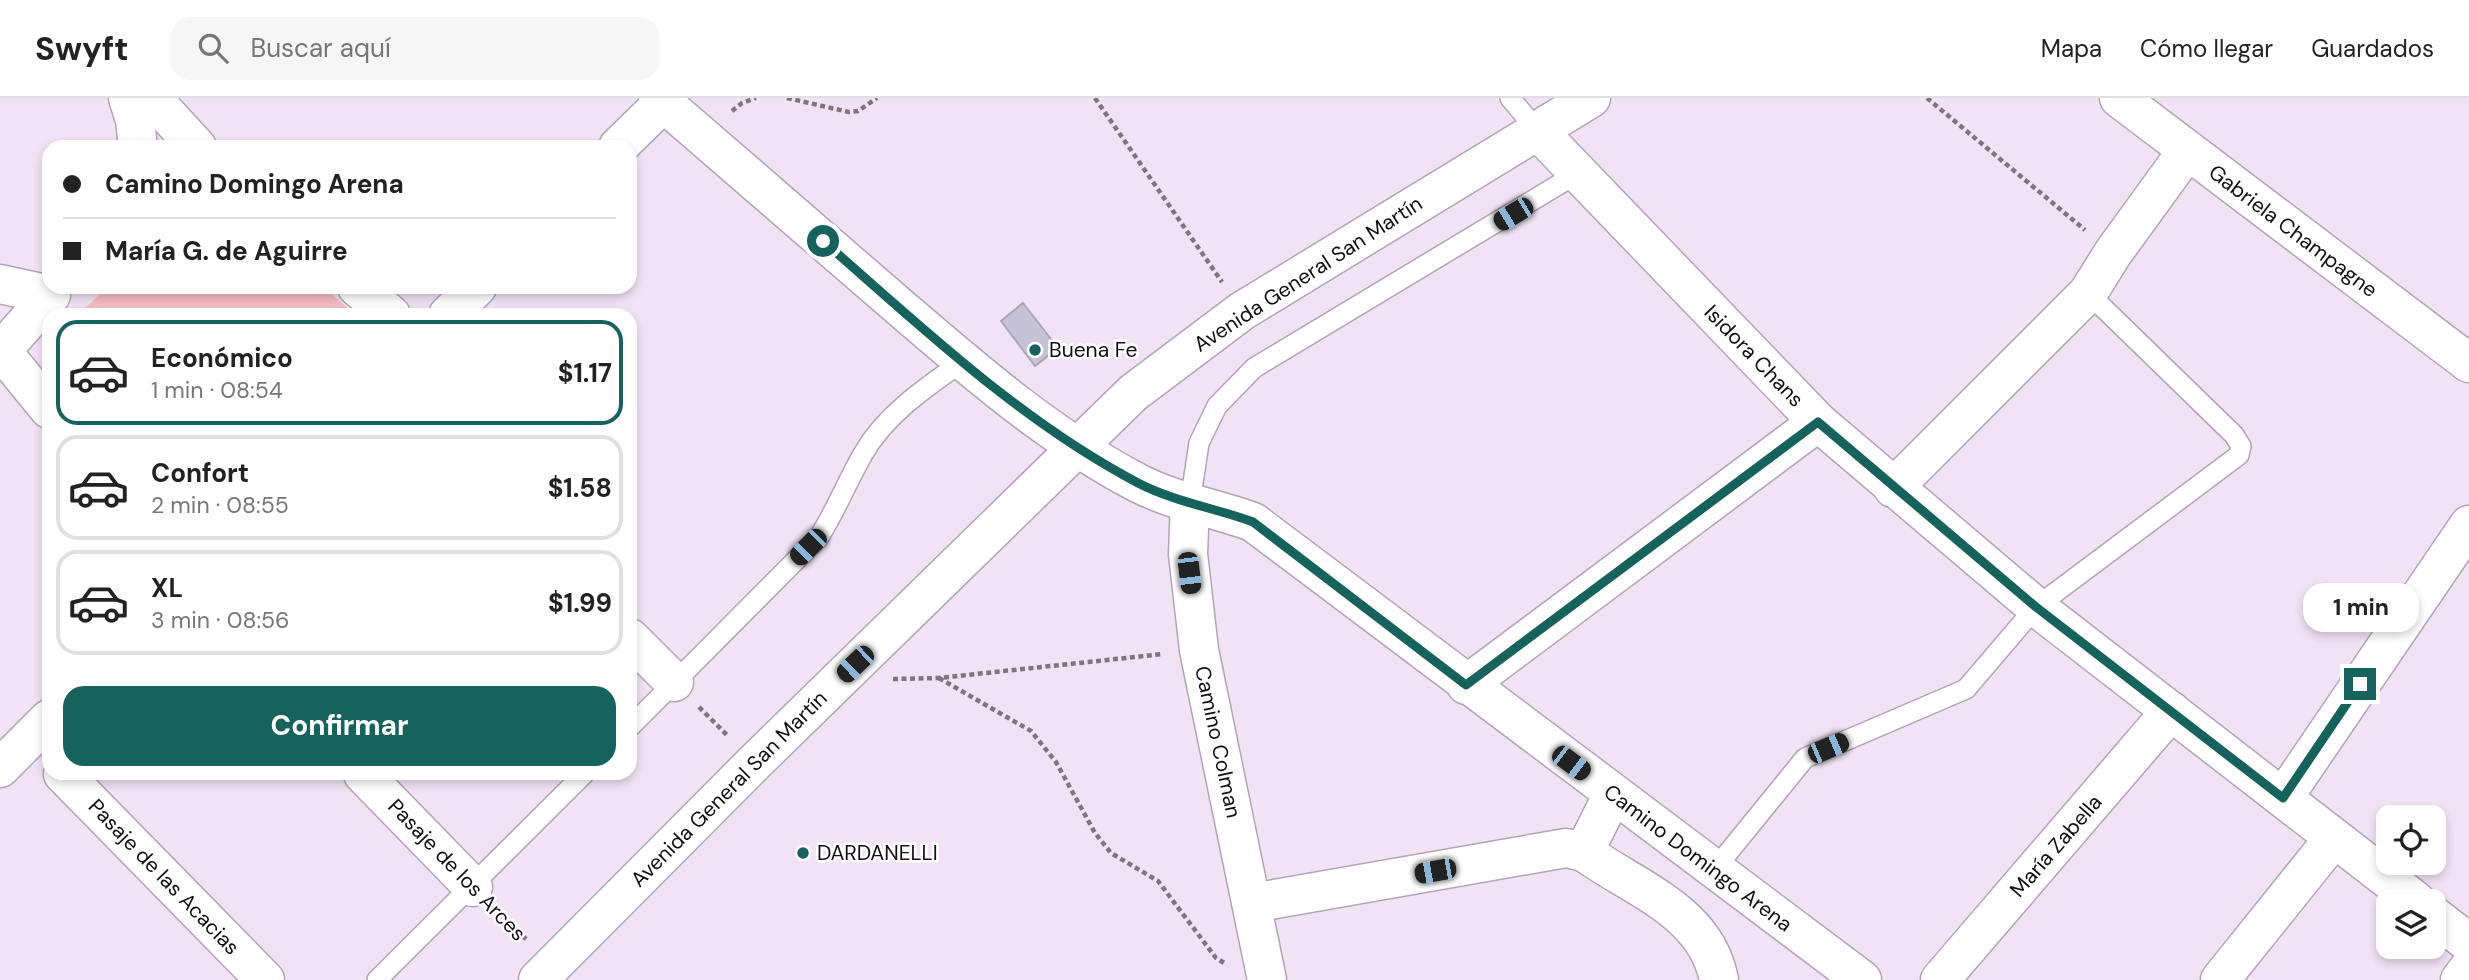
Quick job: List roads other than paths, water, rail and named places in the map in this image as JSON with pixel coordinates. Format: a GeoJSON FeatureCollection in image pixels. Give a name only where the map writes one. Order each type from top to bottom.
{"type":"FeatureCollection","features":[{"type":"Feature","properties":{"kind":"street"},"geometry":{"type":"LineString","coordinates":[[128,98],[135,120],[137,140]]}},
{"type":"Feature","properties":{"kind":"street"},"geometry":{"type":"LineString","coordinates":[[152,98],[191,140]]}},
{"type":"Feature","properties":{"kind":"street","name":"Avenida General San Martín"},"geometry":{"type":"LineString","coordinates":[[545,973],[837,681],[1133,393],[1242,311],[1591,98]]}},
{"type":"Feature","properties":{"kind":"street","name":"Gabriela Champagne"},"geometry":{"type":"LineString","coordinates":[[2119,98],[2469,363]]}},
{"type":"Feature","properties":{"kind":"street"},"geometry":{"type":"LineString","coordinates":[[624,140],[661,100]]}},
{"type":"Feature","properties":{"kind":"street","name":"Camino Domingo Arena"},"geometry":{"type":"LineString","coordinates":[[661,100],[995,390],[1076,447],[1146,487],[1253,522],[1466,685],[1862,980]]}},
{"type":"Feature","properties":{"kind":"street","name":"Isidora Chans"},"geometry":{"type":"LineString","coordinates":[[1538,130],[1818,422],[2036,607],[2400,889]]}},
{"type":"Feature","properties":{"kind":"street"},"geometry":{"type":"LineString","coordinates":[[1894,488],[2088,293],[2113,253],[2187,151]]}},
{"type":"Feature","properties":{"kind":"street"},"geometry":{"type":"LineString","coordinates":[[0,284],[42,289]]}},
{"type":"Feature","properties":{"kind":"street"},"geometry":{"type":"LineString","coordinates":[[42,400],[1,350],[53,294]]}},
{"type":"Feature","properties":{"kind":"street"},"geometry":{"type":"LineString","coordinates":[[366,294],[382,308]]}},
{"type":"Feature","properties":{"kind":"street"},"geometry":{"type":"LineString","coordinates":[[455,308],[470,294]]}},
{"type":"Feature","properties":{"kind":"street"},"geometry":{"type":"LineString","coordinates":[[1466,685],[1818,422]]}},
{"type":"Feature","properties":{"kind":"street","name":"Camino Colman"},"geometry":{"type":"LineString","coordinates":[[1190,503],[1189,573],[1199,650],[1252,903],[1252,975]]}},
{"type":"Feature","properties":{"kind":"street"},"geometry":{"type":"LineString","coordinates":[[2283,798],[2469,525]]}},
{"type":"Feature","properties":{"kind":"street"},"geometry":{"type":"LineString","coordinates":[[637,645],[674,682]]}},
{"type":"Feature","properties":{"kind":"street","name":"María Zabella"},"geometry":{"type":"LineString","coordinates":[[1940,980],[2171,711]]}},
{"type":"Feature","properties":{"kind":"street"},"geometry":{"type":"LineString","coordinates":[[0,768],[42,740]]}},
{"type":"Feature","properties":{"kind":"street","name":"Pasaje de las Acacias"},"geometry":{"type":"LineString","coordinates":[[68,780],[265,980]]}},
{"type":"Feature","properties":{"kind":"street","name":"Pasaje de los Arces"},"geometry":{"type":"LineString","coordinates":[[369,780],[472,887]]}},
{"type":"Feature","properties":{"kind":"street"},"geometry":{"type":"LineString","coordinates":[[1584,852],[1613,794]]}},
{"type":"Feature","properties":{"kind":"street"},"geometry":{"type":"LineString","coordinates":[[2220,980],[2334,838]]}},
{"type":"Feature","properties":{"kind":"street"},"geometry":{"type":"LineString","coordinates":[[1252,903],[1566,848],[1584,852],[1616,870],[1686,918],[1706,945],[1715,962],[1719,980]]}},
{"type":"Feature","properties":{"kind":"street"},"geometry":{"type":"LineString","coordinates":[[2446,925],[2469,943]]}},
{"type":"Feature","properties":{"kind":"street"},"geometry":{"type":"LineString","coordinates":[[2460,980],[2469,968]]}},
{"type":"Feature","properties":{"kind":"lane"},"geometry":{"type":"LineString","coordinates":[[1510,98],[1538,130]]}},
{"type":"Feature","properties":{"kind":"lane"},"geometry":{"type":"LineString","coordinates":[[1190,503],[1199,443],[1217,406],[1254,368],[1577,173]]}},
{"type":"Feature","properties":{"kind":"lane"},"geometry":{"type":"LineString","coordinates":[[1714,870],[1805,758],[1966,689],[2036,607],[2239,455],[2241,446],[2235,435],[2088,293]]}},
{"type":"Feature","properties":{"kind":"lane"},"geometry":{"type":"LineString","coordinates":[[637,720],[819,537],[834,513],[862,455],[886,424],[925,388],[962,362]]}},
{"type":"Feature","properties":{"kind":"lane"},"geometry":{"type":"LineString","coordinates":[[377,980],[578,780]]}},
{"type":"Feature","properties":{"kind":"place","name":"Buena Fe"},"geometry":{"type":"Point","coordinates":[1035,350]}},
{"type":"Feature","properties":{"kind":"place","name":"DARDANELLI"},"geometry":{"type":"Point","coordinates":[803,853]}}]}
